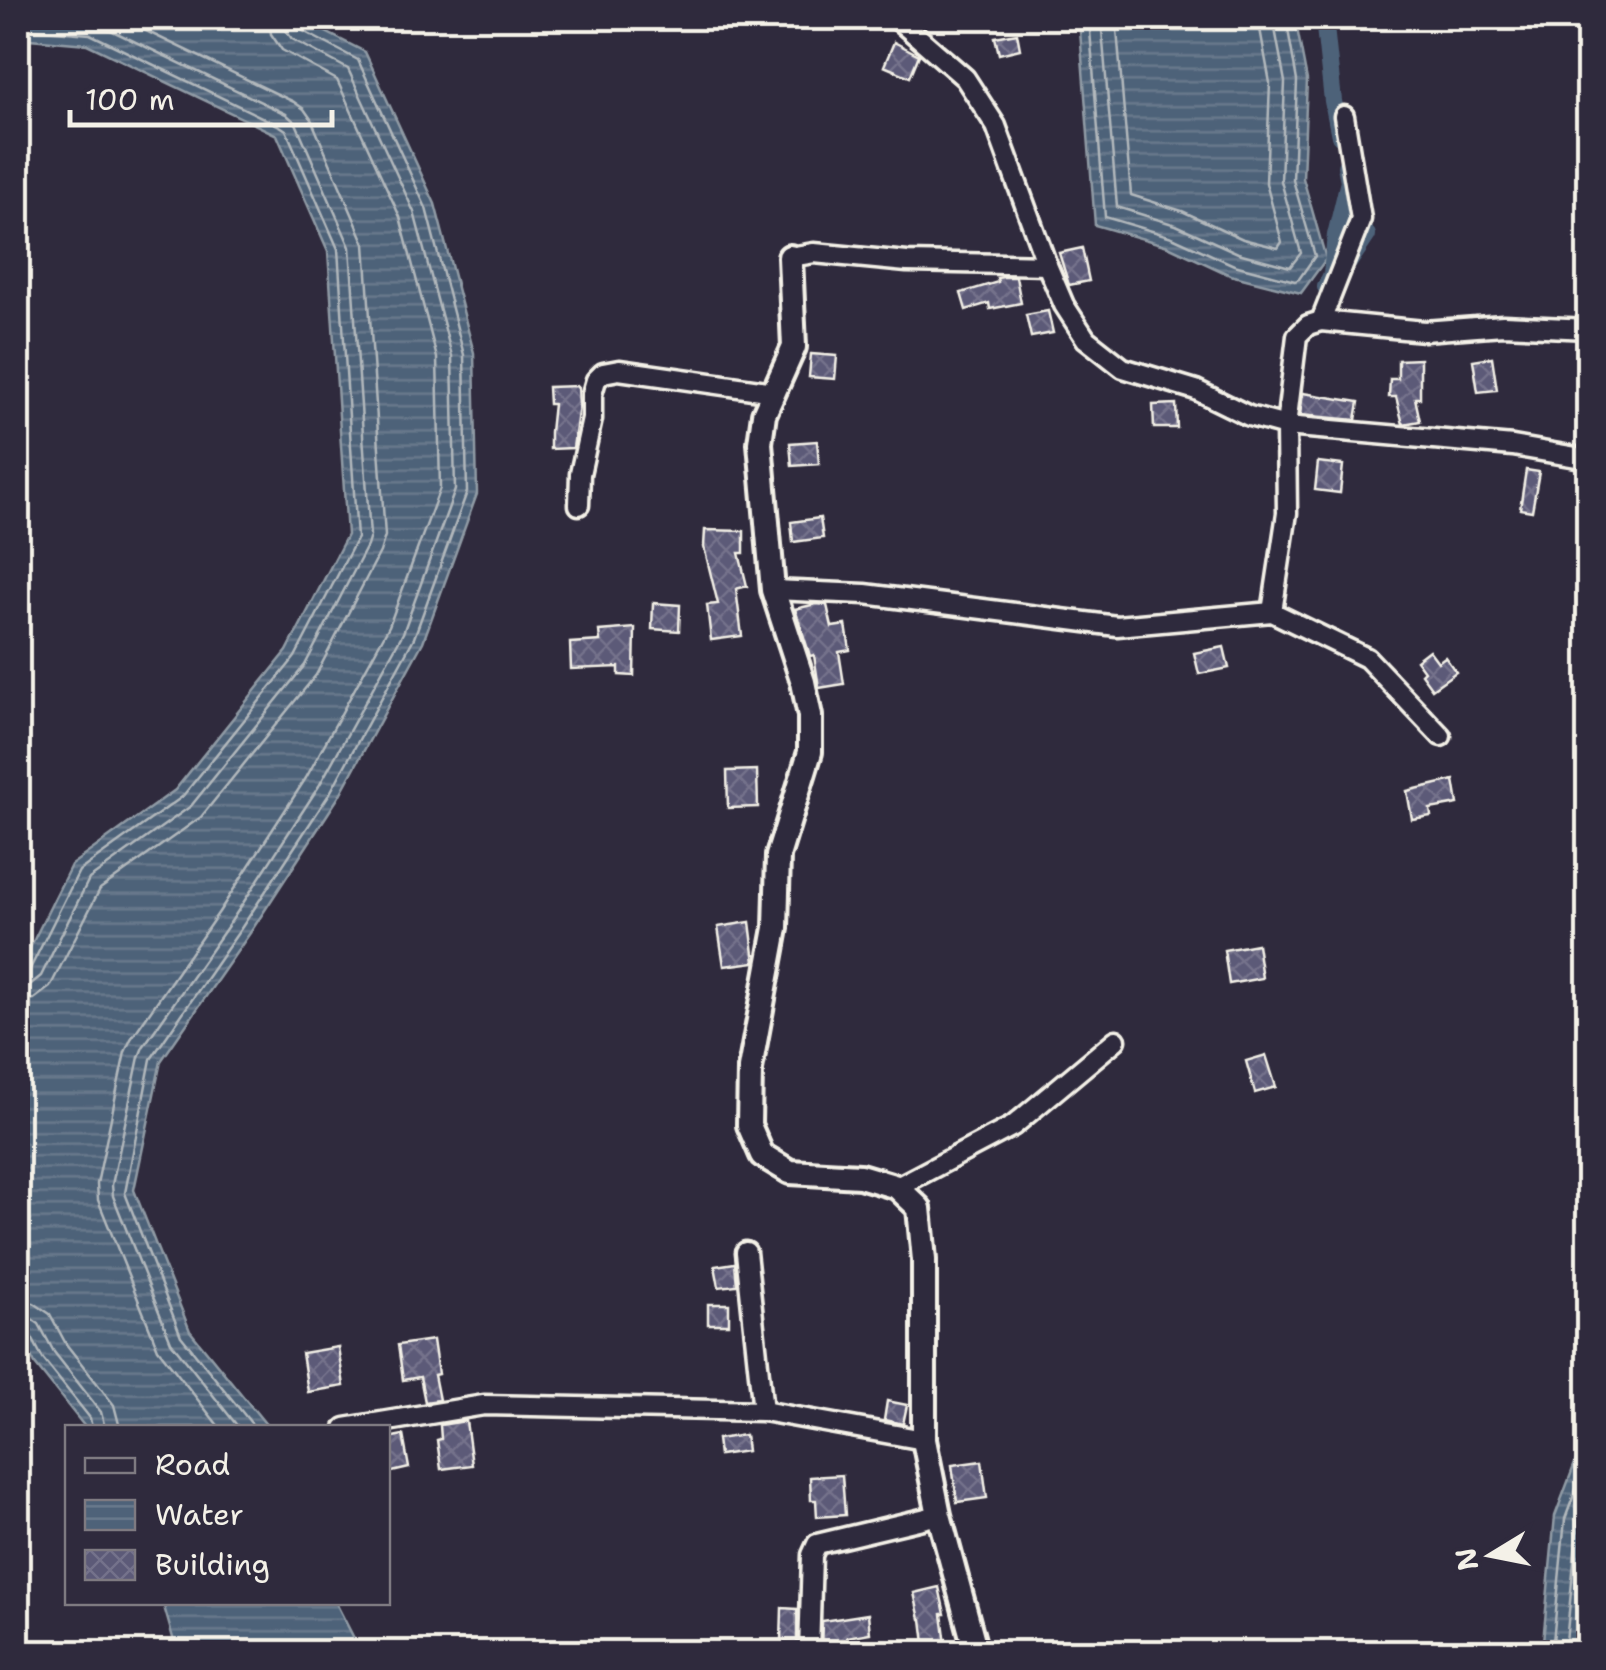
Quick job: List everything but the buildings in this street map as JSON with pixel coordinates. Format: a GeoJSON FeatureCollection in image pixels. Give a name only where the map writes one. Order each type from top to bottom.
{"type":"FeatureCollection","features":[{"type":"Feature","properties":{"kind":"street"},"geometry":{"type":"LineString","coordinates":[[896,18],[965,78],[996,126],[1064,305],[1086,339],[1124,368],[1196,390],[1249,416],[1286,426],[1513,446],[1588,459]]}},
{"type":"Feature","properties":{"kind":"street"},"geometry":{"type":"LineString","coordinates":[[1321,321],[1360,219],[1344,116]]}},
{"type":"Feature","properties":{"kind":"street"},"geometry":{"type":"LineString","coordinates":[[976,1652],[938,1515],[924,1440],[924,1260],[919,1208],[896,1186],[860,1176],[790,1172],[762,1156],[750,1125],[750,1068],[776,928],[778,856],[810,752],[810,716],[773,590],[760,443],[764,414],[794,347],[790,258],[814,253],[907,262],[1047,265]]}},
{"type":"Feature","properties":{"kind":"street"},"geometry":{"type":"LineString","coordinates":[[1272,612],[1287,513],[1286,426],[1297,336],[1308,325],[1321,321],[1424,331],[1503,325],[1588,330]]}},
{"type":"Feature","properties":{"kind":"street"},"geometry":{"type":"LineString","coordinates":[[580,505],[580,474],[592,419],[592,394],[603,373],[619,370],[774,392]]}},
{"type":"Feature","properties":{"kind":"street"},"geometry":{"type":"LineString","coordinates":[[773,590],[865,594],[1117,626],[1272,612],[1367,658],[1441,736]]}},
{"type":"Feature","properties":{"kind":"street"},"geometry":{"type":"LineString","coordinates":[[896,1186],[1013,1126],[1116,1040]]}},
{"type":"Feature","properties":{"kind":"street"},"geometry":{"type":"LineString","coordinates":[[746,1252],[763,1411]]}},
{"type":"Feature","properties":{"kind":"street"},"geometry":{"type":"LineString","coordinates":[[363,1425],[484,1405],[763,1411],[924,1440]]}},
{"type":"Feature","properties":{"kind":"street"},"geometry":{"type":"LineString","coordinates":[[809,1652],[812,1555],[817,1544],[938,1515]]}},
{"type":"Feature","properties":{"kind":"water"},"geometry":{"type":"Polygon","coordinates":[[[18,18],[298,18],[365,52],[435,204],[474,353],[477,494],[423,642],[338,798],[161,1061],[134,1190],[190,1331],[266,1425],[83,1425],[35,1364],[18,1330],[18,972],[71,865],[175,790],[287,651],[347,535],[328,251],[277,135],[87,44],[18,38],[18,18]]]}},
{"type":"Feature","properties":{"kind":"water"},"geometry":{"type":"Polygon","coordinates":[[[1079,18],[1295,18],[1307,80],[1303,178],[1326,259],[1301,293],[1230,275],[1168,246],[1095,225],[1079,18]]]}},
{"type":"Feature","properties":{"kind":"water"},"geometry":{"type":"Polygon","coordinates":[[[1588,1429],[1588,1652],[1542,1652],[1555,1516],[1588,1429]]]}},
{"type":"Feature","properties":{"kind":"water"},"geometry":{"type":"Polygon","coordinates":[[[164,1605],[337,1605],[361,1652],[177,1652],[164,1605]]]}},
{"type":"Feature","properties":{"kind":"waterway"},"geometry":{"type":"LineString","coordinates":[[1324,18],[1340,136]]}},
{"type":"Feature","properties":{"kind":"waterway"},"geometry":{"type":"LineString","coordinates":[[1326,287],[1332,274],[1336,235],[1349,181],[1346,166]]}},
{"type":"Feature","properties":{"kind":"waterway"},"geometry":{"type":"LineString","coordinates":[[1348,263],[1367,235]]}}]}
